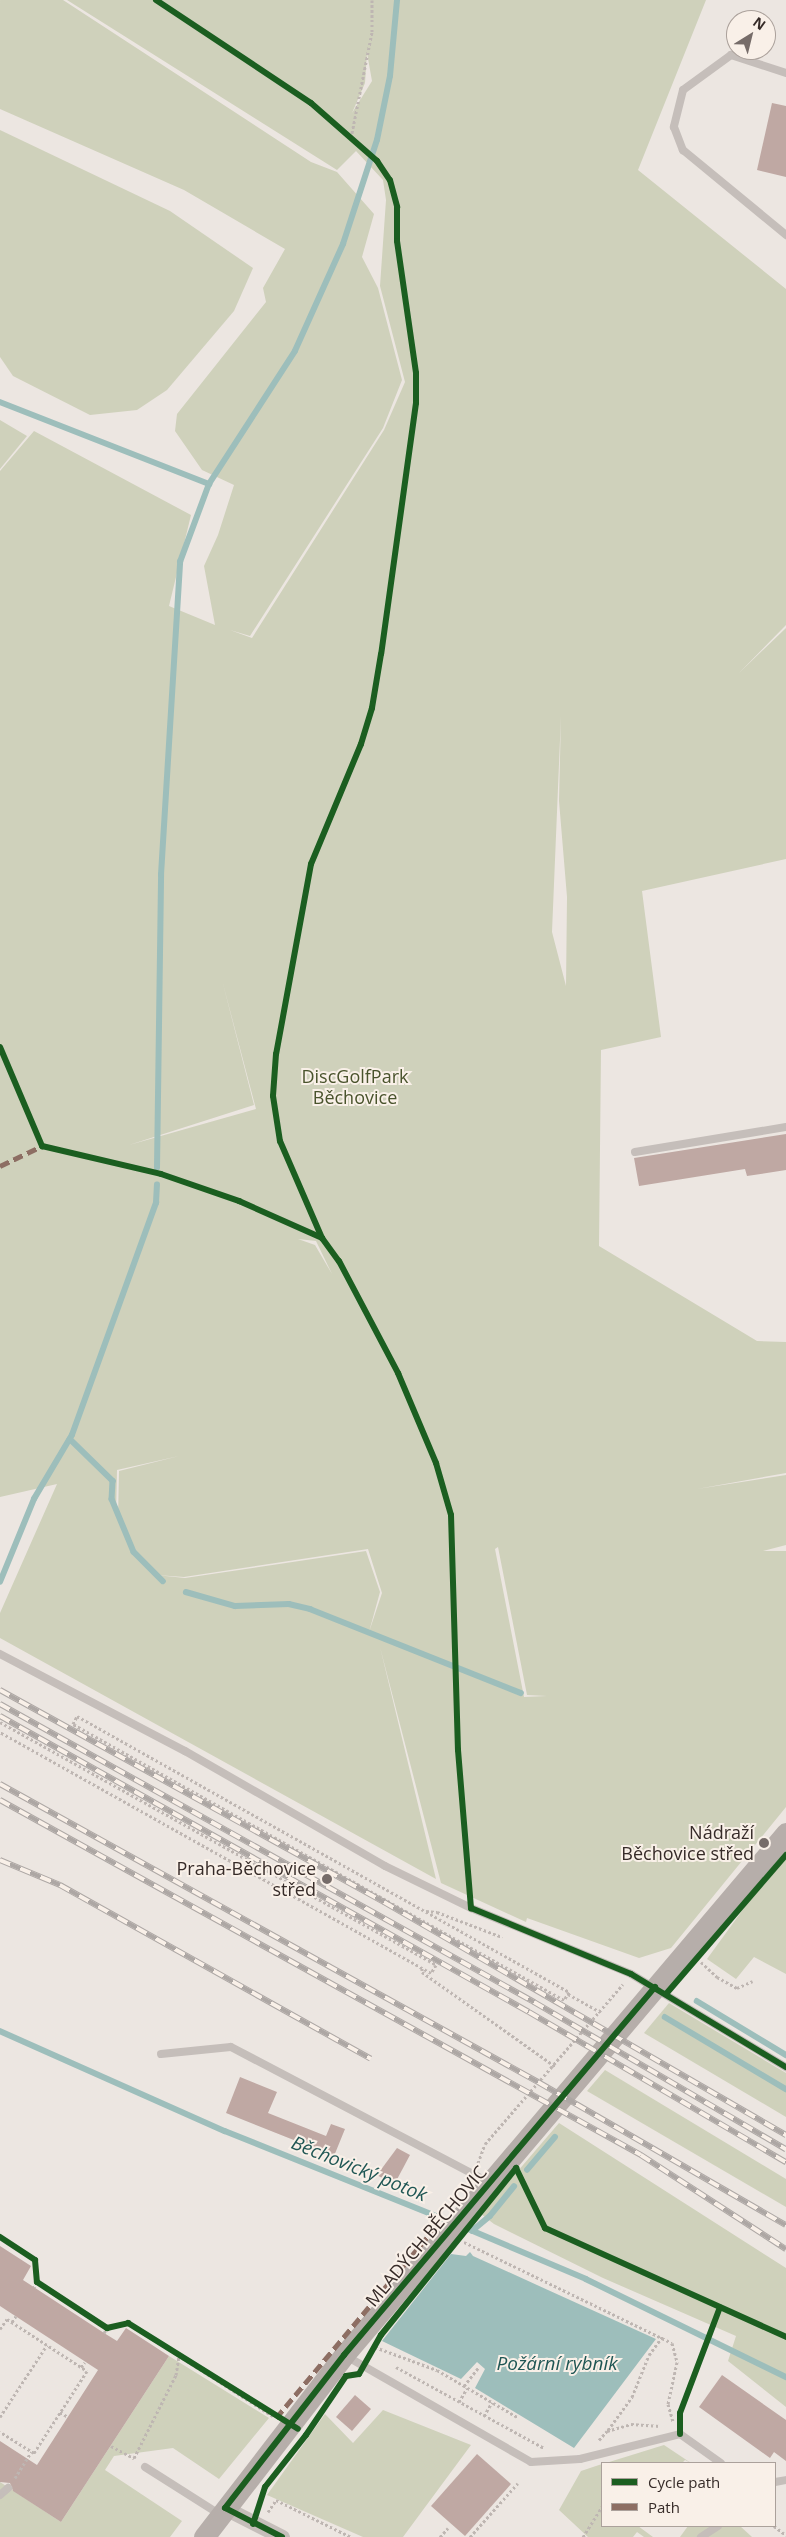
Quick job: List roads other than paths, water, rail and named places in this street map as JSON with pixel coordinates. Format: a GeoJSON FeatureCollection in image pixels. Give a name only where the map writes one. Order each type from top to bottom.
{"type":"FeatureCollection","features":[{"type":"Feature","properties":{"kind":"street","name":"MLADÝCH BĚCHOVIC"},"geometry":{"type":"LineString","coordinates":[[204,2537],[344,2355],[453,2236],[466,2211],[786,1833]]}},
{"type":"Feature","properties":{"kind":"street"},"geometry":{"type":"LineString","coordinates":[[223,2512],[282,2537]]}},
{"type":"Feature","properties":{"kind":"lane"},"geometry":{"type":"LineString","coordinates":[[786,73],[731,56],[683,90],[674,127],[683,150],[786,235]]}},
{"type":"Feature","properties":{"kind":"lane"},"geometry":{"type":"LineString","coordinates":[[635,1152],[786,1127]]}},
{"type":"Feature","properties":{"kind":"lane"},"geometry":{"type":"LineString","coordinates":[[0,1654],[185,1751],[385,1866],[471,1908],[631,1974],[786,2067]]}},
{"type":"Feature","properties":{"kind":"lane"},"geometry":{"type":"LineString","coordinates":[[161,2054],[231,2047],[489,2184]]}},
{"type":"Feature","properties":{"kind":"lane"},"geometry":{"type":"LineString","coordinates":[[344,2355],[531,2462],[580,2459],[680,2434],[720,2462]]}},
{"type":"Feature","properties":{"kind":"lane"},"geometry":{"type":"LineString","coordinates":[[144,2467],[223,2512]]}},
{"type":"Feature","properties":{"kind":"lane"},"geometry":{"type":"LineString","coordinates":[[0,2494],[8,2488]]}},
{"type":"Feature","properties":{"kind":"lane"},"geometry":{"type":"LineString","coordinates":[[701,2537],[716,2527]]}},
{"type":"Feature","properties":{"kind":"water","name":"Požární rybník"},"geometry":{"type":"Polygon","coordinates":[[[470,2252],[473,2256],[656,2339],[574,2448],[475,2388],[485,2369],[477,2362],[461,2379],[382,2341],[451,2254],[466,2256],[470,2252]]]}},
{"type":"Feature","properties":{"kind":"waterway"},"geometry":{"type":"LineString","coordinates":[[157,1168],[161,875],[180,562],[209,484],[295,351],[343,244],[377,140],[390,76],[397,0]]}},
{"type":"Feature","properties":{"kind":"waterway"},"geometry":{"type":"LineString","coordinates":[[0,402],[209,484]]}},
{"type":"Feature","properties":{"kind":"waterway"},"geometry":{"type":"LineString","coordinates":[[0,1582],[34,1499],[72,1435],[156,1203],[157,1185]]}},
{"type":"Feature","properties":{"kind":"waterway"},"geometry":{"type":"LineString","coordinates":[[70,1439],[113,1481],[112,1499],[134,1552],[163,1581]]}},
{"type":"Feature","properties":{"kind":"waterway"},"geometry":{"type":"LineString","coordinates":[[186,1592],[235,1606],[289,1604],[310,1609],[521,1693]]}},
{"type":"Feature","properties":{"kind":"waterway"},"geometry":{"type":"LineString","coordinates":[[697,2001],[786,2055]]}},
{"type":"Feature","properties":{"kind":"waterway"},"geometry":{"type":"LineString","coordinates":[[665,2017],[786,2089]]}},
{"type":"Feature","properties":{"kind":"waterway","name":"Běchovický potok"},"geometry":{"type":"LineString","coordinates":[[0,2031],[225,2131],[451,2222]]}},
{"type":"Feature","properties":{"kind":"waterway"},"geometry":{"type":"LineString","coordinates":[[527,2170],[555,2137]]}},
{"type":"Feature","properties":{"kind":"waterway"},"geometry":{"type":"LineString","coordinates":[[472,2231],[490,2216],[514,2186]]}},
{"type":"Feature","properties":{"kind":"waterway","name":"Běchovický potok"},"geometry":{"type":"LineString","coordinates":[[459,2225],[586,2279],[786,2377]]}},
{"type":"Feature","properties":{"kind":"railway"},"geometry":{"type":"LineString","coordinates":[[0,1690],[384,1902],[786,2135]]}},
{"type":"Feature","properties":{"kind":"railway"},"geometry":{"type":"LineString","coordinates":[[0,1704],[534,2002],[786,2149]]}},
{"type":"Feature","properties":{"kind":"railway"},"geometry":{"type":"LineString","coordinates":[[0,1716],[529,2012],[786,2162]]}},
{"type":"Feature","properties":{"kind":"railway"},"geometry":{"type":"LineString","coordinates":[[0,1784],[538,2082],[786,2225]]}},
{"type":"Feature","properties":{"kind":"railway"},"geometry":{"type":"LineString","coordinates":[[0,1800],[641,2155],[786,2249]]}},
{"type":"Feature","properties":{"kind":"railway"},"geometry":{"type":"LineString","coordinates":[[0,1860],[60,1885],[371,2059]]}},
{"type":"Feature","properties":{"kind":"place","name":"Nádraží Běchovice střed"},"geometry":{"type":"Point","coordinates":[764,1843]}},
{"type":"Feature","properties":{"kind":"place","name":"Praha-Běchovice střed"},"geometry":{"type":"Point","coordinates":[327,1879]}},
{"type":"Feature","properties":{"kind":"park label","name":"DiscGolfPark Běchovice"},"geometry":{"type":"Point","coordinates":[355,1087]}}]}
